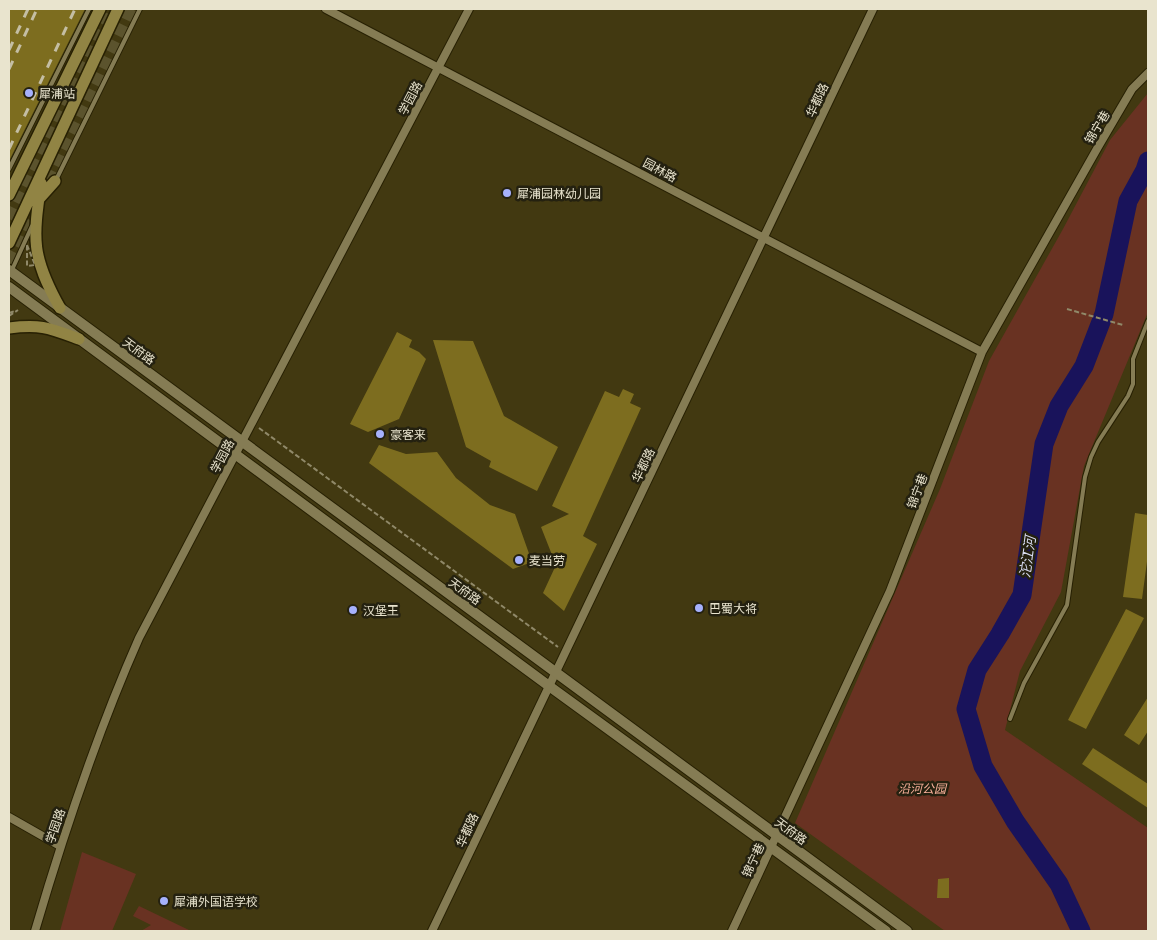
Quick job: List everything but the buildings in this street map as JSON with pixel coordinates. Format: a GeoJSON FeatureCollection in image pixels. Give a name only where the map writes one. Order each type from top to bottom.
{"type":"FeatureCollection","features":[{"type":"Feature","properties":{"kind":"main road"},"geometry":{"type":"LineString","coordinates":[[9,195],[100,9]]}},
{"type":"Feature","properties":{"kind":"main road"},"geometry":{"type":"LineString","coordinates":[[9,243],[118,9]]}},
{"type":"Feature","properties":{"kind":"main road"},"geometry":{"type":"LineString","coordinates":[[43,171],[35,235],[39,264],[48,287],[60,308]]}},
{"type":"Feature","properties":{"kind":"main road"},"geometry":{"type":"LineString","coordinates":[[20,219],[56,181]]}},
{"type":"Feature","properties":{"kind":"main road"},"geometry":{"type":"LineString","coordinates":[[9,328],[30,325],[45,327],[79,339]]}},
{"type":"Feature","properties":{"kind":"street","name":"园林路"},"geometry":{"type":"LineString","coordinates":[[326,9],[982,352]]}},
{"type":"Feature","properties":{"kind":"street","name":"学园路"},"geometry":{"type":"LineString","coordinates":[[35,931],[60,846],[114,695],[139,638],[469,9]]}},
{"type":"Feature","properties":{"kind":"street","name":"华都路"},"geometry":{"type":"LineString","coordinates":[[432,931],[873,9]]}},
{"type":"Feature","properties":{"kind":"street","name":"锦宁巷"},"geometry":{"type":"LineString","coordinates":[[732,931],[890,591],[982,352],[1132,89],[1148,73]]}},
{"type":"Feature","properties":{"kind":"street","name":"天府路"},"geometry":{"type":"LineString","coordinates":[[9,273],[60,308],[906,931]]}},
{"type":"Feature","properties":{"kind":"street","name":"天府路"},"geometry":{"type":"LineString","coordinates":[[9,288],[549,686],[886,931]]}},
{"type":"Feature","properties":{"kind":"street"},"geometry":{"type":"LineString","coordinates":[[9,817],[60,846]]}},
{"type":"Feature","properties":{"kind":"lane"},"geometry":{"type":"LineString","coordinates":[[9,169],[89,9]]}},
{"type":"Feature","properties":{"kind":"lane"},"geometry":{"type":"LineString","coordinates":[[9,273],[140,9]]}},
{"type":"Feature","properties":{"kind":"lane"},"geometry":{"type":"LineString","coordinates":[[1010,719],[1024,683],[1067,605],[1086,477],[1091,457],[1098,442],[1128,396],[1133,384],[1133,359],[1148,320]]}},
{"type":"Feature","properties":{"kind":"path"},"geometry":{"type":"LineString","coordinates":[[1067,309],[1123,326]]}},
{"type":"Feature","properties":{"kind":"path"},"geometry":{"type":"LineString","coordinates":[[252,423],[566,653]]}},
{"type":"Feature","properties":{"kind":"green space","name":"沿河公园"},"geometry":{"type":"Polygon","coordinates":[[[1148,93],[1148,312],[1084,466],[1061,592],[1020,671],[1005,730],[1148,828],[1148,931],[945,931],[795,823],[940,489],[989,361],[1063,229],[1110,140],[1148,93]]]}},
{"type":"Feature","properties":{"kind":"green space"},"geometry":{"type":"Polygon","coordinates":[[[82,852],[136,874],[112,931],[60,931],[82,852]]]}},
{"type":"Feature","properties":{"kind":"green space"},"geometry":{"type":"Polygon","coordinates":[[[139,906],[191,931],[141,931],[151,925],[133,916],[139,906]]]}},
{"type":"Feature","properties":{"kind":"waterway","name":"沱江河"},"geometry":{"type":"LineString","coordinates":[[1081,931],[1059,884],[1015,821],[983,766],[966,709],[977,670],[1022,595],[1044,444],[1059,406],[1084,366],[1104,314],[1128,201],[1148,161]]}},
{"type":"Feature","properties":{"kind":"tunnel"},"geometry":{"type":"LineString","coordinates":[[9,219],[111,9]]}},
{"type":"Feature","properties":{"kind":"tunnel"},"geometry":{"type":"LineString","coordinates":[[9,263],[132,9]]}},
{"type":"Feature","properties":{"kind":"railway"},"geometry":{"type":"LineString","coordinates":[[9,50],[28,9]]}},
{"type":"Feature","properties":{"kind":"railway"},"geometry":{"type":"LineString","coordinates":[[9,69],[37,9]]}},
{"type":"Feature","properties":{"kind":"railway"},"geometry":{"type":"LineString","coordinates":[[9,149],[75,9]]}},
{"type":"Feature","properties":{"kind":"place","name":"犀浦站"},"geometry":{"type":"Point","coordinates":[29,93]}},
{"type":"Feature","properties":{"kind":"place","name":"犀浦园林幼儿园"},"geometry":{"type":"Point","coordinates":[507,193]}},
{"type":"Feature","properties":{"kind":"place","name":"豪客来"},"geometry":{"type":"Point","coordinates":[380,434]}},
{"type":"Feature","properties":{"kind":"place","name":"麦当劳"},"geometry":{"type":"Point","coordinates":[519,560]}},
{"type":"Feature","properties":{"kind":"place","name":"巴蜀大将"},"geometry":{"type":"Point","coordinates":[699,608]}},
{"type":"Feature","properties":{"kind":"place","name":"汉堡王"},"geometry":{"type":"Point","coordinates":[353,610]}},
{"type":"Feature","properties":{"kind":"place","name":"犀浦外国语学校"},"geometry":{"type":"Point","coordinates":[164,901]}}]}
